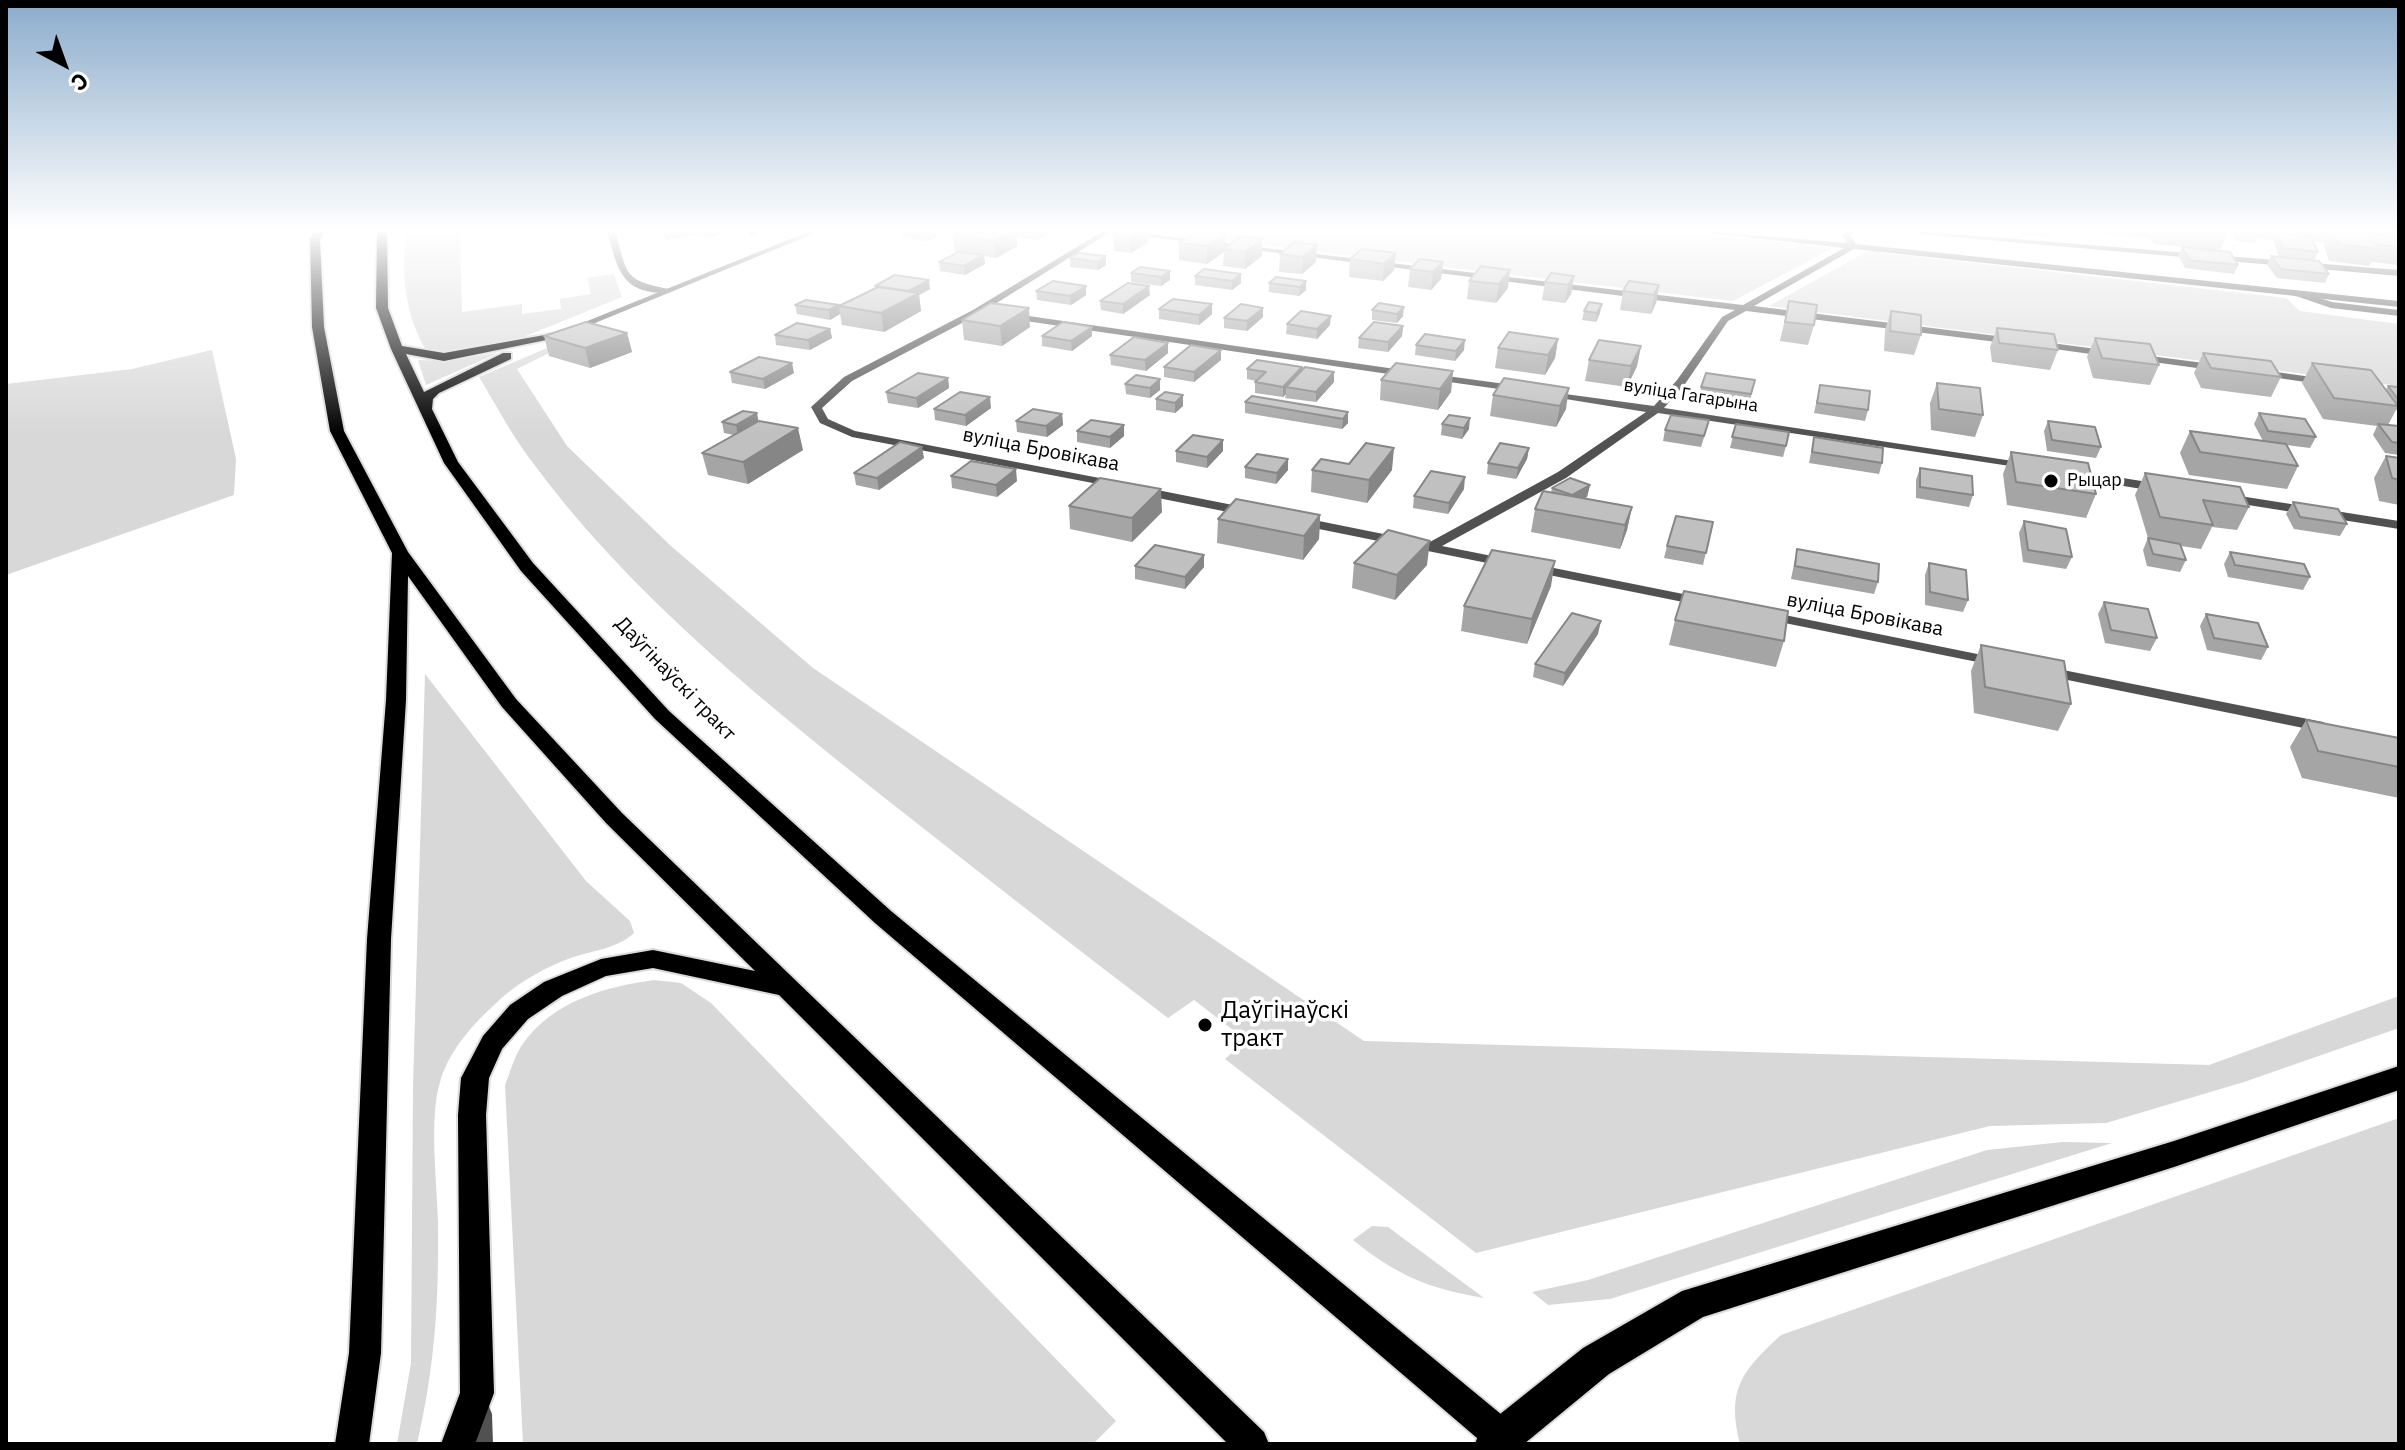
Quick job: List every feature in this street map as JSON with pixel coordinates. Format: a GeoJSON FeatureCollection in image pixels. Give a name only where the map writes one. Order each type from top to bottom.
{"type":"FeatureCollection","features":[{"type":"Feature","properties":{"kind":"highway"},"geometry":{"type":"LineString","coordinates":[[1502,1441],[1596,1361],[1694,1303],[2174,1154],[2399,1078]]}},
{"type":"Feature","properties":{"kind":"main road"},"geometry":{"type":"LineString","coordinates":[[317,299],[318,327],[337,431],[400,553],[509,703],[614,818],[1252,1444]]}},
{"type":"Feature","properties":{"kind":"main road","name":"Даўгінаўскі тракт"},"geometry":{"type":"LineString","coordinates":[[382,299],[382,308],[397,349],[451,463],[527,567],[662,715],[712,764],[896,928],[1502,1441]]}},
{"type":"Feature","properties":{"kind":"main road"},"geometry":{"type":"LineString","coordinates":[[397,349],[444,357],[550,338]]}},
{"type":"Feature","properties":{"kind":"main road"},"geometry":{"type":"LineString","coordinates":[[425,411],[426,398],[434,390],[550,338]]}},
{"type":"Feature","properties":{"kind":"main road"},"geometry":{"type":"LineString","coordinates":[[352,1444],[365,1353],[371,1251],[379,939],[396,700],[400,553]]}},
{"type":"Feature","properties":{"kind":"main road"},"geometry":{"type":"LineString","coordinates":[[458,1444],[477,1393],[472,1115],[475,1078],[492,1043],[519,1012],[553,989],[601,968],[653,959],[784,986]]}},
{"type":"Feature","properties":{"kind":"street"},"geometry":{"type":"LineString","coordinates":[[550,338],[647,299]]}},
{"type":"Feature","properties":{"kind":"street"},"geometry":{"type":"LineString","coordinates":[[976,312],[998,299]]}},
{"type":"Feature","properties":{"kind":"street"},"geometry":{"type":"LineString","coordinates":[[1683,299],[2228,369]]}},
{"type":"Feature","properties":{"kind":"street"},"geometry":{"type":"LineString","coordinates":[[1431,547],[1562,475],[1657,409],[1681,382],[1725,319],[1758,299]]}},
{"type":"Feature","properties":{"kind":"street"},"geometry":{"type":"LineString","coordinates":[[2313,299],[2331,305],[2399,313]]}},
{"type":"Feature","properties":{"kind":"street"},"geometry":{"type":"LineString","coordinates":[[2349,299],[2399,304]]}},
{"type":"Feature","properties":{"kind":"street","name":"вуліца Гагарына"},"geometry":{"type":"LineString","coordinates":[[976,312],[1657,409],[2036,468]]}},
{"type":"Feature","properties":{"kind":"street","name":"вуліца Бровікава"},"geometry":{"type":"LineString","coordinates":[[976,312],[848,379],[828,393],[816,407],[824,421],[852,434],[1262,514]]}},
{"type":"Feature","properties":{"kind":"street"},"geometry":{"type":"LineString","coordinates":[[2243,371],[2337,383]]}},
{"type":"Feature","properties":{"kind":"street"},"geometry":{"type":"LineString","coordinates":[[2067,473],[2178,491]]}},
{"type":"Feature","properties":{"kind":"street"},"geometry":{"type":"LineString","coordinates":[[2209,496],[2399,525]]}},
{"type":"Feature","properties":{"kind":"street"},"geometry":{"type":"LineString","coordinates":[[1277,517],[1712,604]]}},
{"type":"Feature","properties":{"kind":"street","name":"вуліца Бровікава"},"geometry":{"type":"LineString","coordinates":[[1743,610],[2009,664]]}},
{"type":"Feature","properties":{"kind":"street"},"geometry":{"type":"LineString","coordinates":[[2040,670],[2337,730]]}},
{"type":"Feature","properties":{"kind":"street"},"geometry":{"type":"LineString","coordinates":[[477,1393],[479,1444]]}},
{"type":"Feature","properties":{"kind":"shaded area"},"geometry":{"type":"Polygon","coordinates":[[[407,299],[462,299],[462,312],[522,304],[522,314],[561,309],[562,299],[618,299],[499,347],[444,355],[426,350],[407,299]]]}},
{"type":"Feature","properties":{"kind":"shaded area"},"geometry":{"type":"Polygon","coordinates":[[[1782,299],[2287,299],[2300,311],[2399,324],[2399,386],[1769,306],[1782,299]]]}},
{"type":"Feature","properties":{"kind":"shaded area"},"geometry":{"type":"Polygon","coordinates":[[[587,331],[591,332],[517,369],[567,446],[671,546],[813,668],[1364,1041],[2209,1065],[2399,996],[2399,1028],[2244,1082],[2106,1123],[1990,1126],[1476,1253],[1225,1059],[1246,1040],[1194,1000],[1168,1018],[1135,993],[857,776],[755,692],[705,649],[611,556],[567,507],[527,455],[479,377],[587,331]]]}},
{"type":"Feature","properties":{"kind":"shaded area"},"geometry":{"type":"Polygon","coordinates":[[[212,350],[236,459],[234,495],[6,575],[6,384],[132,369],[212,350]]]}},
{"type":"Feature","properties":{"kind":"shaded area"},"geometry":{"type":"Polygon","coordinates":[[[498,353],[426,385],[418,360],[445,361],[498,353]]]}},
{"type":"Feature","properties":{"kind":"shaded area"},"geometry":{"type":"Polygon","coordinates":[[[425,674],[586,881],[630,921],[634,933],[611,946],[551,966],[519,984],[475,1024],[458,1045],[445,1069],[435,1113],[438,1250],[432,1360],[417,1444],[397,1444],[411,1363],[413,1086],[425,674]]]}},
{"type":"Feature","properties":{"kind":"shaded area"},"geometry":{"type":"Polygon","coordinates":[[[654,980],[681,983],[711,1003],[1116,1421],[1093,1444],[523,1444],[505,1085],[522,1045],[549,1017],[598,992],[654,980]]]}},
{"type":"Feature","properties":{"kind":"shaded area"},"geometry":{"type":"Polygon","coordinates":[[[2399,1118],[2399,1444],[1740,1444],[1735,1409],[1741,1382],[1756,1359],[1781,1335],[2399,1118]]]}},
{"type":"Feature","properties":{"kind":"shaded area"},"geometry":{"type":"Polygon","coordinates":[[[2063,1142],[2112,1143],[1610,1299],[1548,1305],[1532,1292],[1588,1280],[1987,1150],[2063,1142]]]}},
{"type":"Feature","properties":{"kind":"shaded area"},"geometry":{"type":"Polygon","coordinates":[[[1372,1226],[1388,1227],[1484,1298],[1430,1285],[1384,1263],[1353,1240],[1372,1226]]]}},
{"type":"Feature","properties":{"kind":"building"},"geometry":{"type":"Polygon","coordinates":[[[854,299],[908,299],[881,313],[839,306],[854,299]]]}},
{"type":"Feature","properties":{"kind":"building"},"geometry":{"type":"Polygon","coordinates":[[[1104,299],[1131,299],[1123,304],[1100,301],[1104,299]]]}},
{"type":"Feature","properties":{"kind":"building"},"geometry":{"type":"Polygon","coordinates":[[[1173,299],[1212,304],[1199,315],[1159,309],[1173,299]]]}},
{"type":"Feature","properties":{"kind":"building"},"geometry":{"type":"Polygon","coordinates":[[[806,300],[839,305],[829,310],[795,305],[806,300]]]}},
{"type":"Feature","properties":{"kind":"building"},"geometry":{"type":"Polygon","coordinates":[[[1789,301],[1817,305],[1814,325],[1785,322],[1789,301]]]}},
{"type":"Feature","properties":{"kind":"building"},"geometry":{"type":"Polygon","coordinates":[[[1589,302],[1602,304],[1597,313],[1584,311],[1589,302]]]}},
{"type":"Feature","properties":{"kind":"building"},"geometry":{"type":"Polygon","coordinates":[[[991,303],[1029,308],[1000,326],[962,320],[991,303]]]}},
{"type":"Feature","properties":{"kind":"building"},"geometry":{"type":"Polygon","coordinates":[[[1379,303],[1404,307],[1397,314],[1372,310],[1379,303]]]}},
{"type":"Feature","properties":{"kind":"building"},"geometry":{"type":"Polygon","coordinates":[[[1241,304],[1263,308],[1247,321],[1224,318],[1241,304]]]}},
{"type":"Feature","properties":{"kind":"building"},"geometry":{"type":"Polygon","coordinates":[[[1301,311],[1331,316],[1317,329],[1287,324],[1301,311]]]}},
{"type":"Feature","properties":{"kind":"building"},"geometry":{"type":"Polygon","coordinates":[[[1891,311],[1921,315],[1921,335],[1890,331],[1891,311]]]}},
{"type":"Feature","properties":{"kind":"building"},"geometry":{"type":"Polygon","coordinates":[[[586,322],[627,333],[585,348],[544,336],[586,322]]]}},
{"type":"Feature","properties":{"kind":"building"},"geometry":{"type":"Polygon","coordinates":[[[1063,322],[1092,327],[1071,341],[1042,336],[1063,322]]]}},
{"type":"Feature","properties":{"kind":"building"},"geometry":{"type":"Polygon","coordinates":[[[1374,322],[1403,326],[1388,342],[1359,338],[1374,322]]]}},
{"type":"Feature","properties":{"kind":"building"},"geometry":{"type":"Polygon","coordinates":[[[797,323],[830,329],[808,340],[775,335],[797,323]]]}},
{"type":"Feature","properties":{"kind":"building"},"geometry":{"type":"Polygon","coordinates":[[[1997,328],[2054,334],[2058,350],[1999,343],[1997,328]]]}},
{"type":"Feature","properties":{"kind":"building"},"geometry":{"type":"Polygon","coordinates":[[[1509,332],[1558,339],[1548,355],[1498,348],[1509,332]]]}},
{"type":"Feature","properties":{"kind":"building"},"geometry":{"type":"Polygon","coordinates":[[[1425,334],[1465,340],[1456,351],[1416,345],[1425,334]]]}},
{"type":"Feature","properties":{"kind":"building"},"geometry":{"type":"Polygon","coordinates":[[[1134,337],[1168,343],[1145,360],[1110,355],[1134,337]]]}},
{"type":"Feature","properties":{"kind":"building"},"geometry":{"type":"Polygon","coordinates":[[[2095,338],[2150,344],[2159,365],[2102,358],[2095,338]]]}},
{"type":"Feature","properties":{"kind":"building"},"geometry":{"type":"Polygon","coordinates":[[[1599,340],[1641,346],[1631,366],[1589,360],[1599,340]]]}},
{"type":"Feature","properties":{"kind":"building"},"geometry":{"type":"Polygon","coordinates":[[[1191,345],[1221,350],[1194,372],[1164,367],[1191,345]]]}},
{"type":"Feature","properties":{"kind":"building"},"geometry":{"type":"Polygon","coordinates":[[[2203,353],[2271,361],[2281,377],[2211,368],[2203,353]]]}},
{"type":"Feature","properties":{"kind":"building"},"geometry":{"type":"Polygon","coordinates":[[[759,357],[792,363],[763,379],[730,372],[759,357]]]}},
{"type":"Feature","properties":{"kind":"building"},"geometry":{"type":"Polygon","coordinates":[[[1257,360],[1302,367],[1283,387],[1255,382],[1266,372],[1247,369],[1257,360]]]}},
{"type":"Feature","properties":{"kind":"building"},"geometry":{"type":"Polygon","coordinates":[[[1396,363],[1453,371],[1440,389],[1381,380],[1396,363]]]}},
{"type":"Feature","properties":{"kind":"building"},"geometry":{"type":"Polygon","coordinates":[[[2312,363],[2371,370],[2398,406],[2334,398],[2312,363]]]}},
{"type":"Feature","properties":{"kind":"building"},"geometry":{"type":"Polygon","coordinates":[[[1305,367],[1334,372],[1316,392],[1286,387],[1305,367]]]}},
{"type":"Feature","properties":{"kind":"building"},"geometry":{"type":"Polygon","coordinates":[[[918,373],[948,378],[916,398],[886,392],[918,373]]]}},
{"type":"Feature","properties":{"kind":"building"},"geometry":{"type":"Polygon","coordinates":[[[1706,373],[1755,380],[1751,394],[1701,387],[1706,373]]]}},
{"type":"Feature","properties":{"kind":"building"},"geometry":{"type":"Polygon","coordinates":[[[1136,375],[1160,379],[1150,388],[1125,384],[1136,375]]]}},
{"type":"Feature","properties":{"kind":"building"},"geometry":{"type":"Polygon","coordinates":[[[1504,378],[1569,388],[1560,406],[1493,395],[1504,378]]]}},
{"type":"Feature","properties":{"kind":"building"},"geometry":{"type":"Polygon","coordinates":[[[1937,383],[1980,388],[1983,415],[1939,409],[1937,383]]]}},
{"type":"Feature","properties":{"kind":"building"},"geometry":{"type":"Polygon","coordinates":[[[1820,385],[1870,391],[1868,410],[1817,403],[1820,385]]]}},
{"type":"Feature","properties":{"kind":"building"},"geometry":{"type":"Polygon","coordinates":[[[2388,386],[2399,387],[2399,400],[2398,399],[2388,386]]]}},
{"type":"Feature","properties":{"kind":"building"},"geometry":{"type":"Polygon","coordinates":[[[960,392],[990,397],[965,415],[934,409],[960,392]]]}},
{"type":"Feature","properties":{"kind":"building"},"geometry":{"type":"Polygon","coordinates":[[[1165,392],[1183,395],[1175,403],[1156,399],[1165,392]]]}},
{"type":"Feature","properties":{"kind":"building"},"geometry":{"type":"Polygon","coordinates":[[[1252,396],[1348,412],[1343,419],[1245,402],[1252,396]]]}},
{"type":"Feature","properties":{"kind":"building"},"geometry":{"type":"Polygon","coordinates":[[[1033,409],[1062,414],[1046,426],[1016,421],[1033,409]]]}},
{"type":"Feature","properties":{"kind":"building"},"geometry":{"type":"Polygon","coordinates":[[[743,411],[757,413],[736,425],[722,422],[743,411]]]}},
{"type":"Feature","properties":{"kind":"building"},"geometry":{"type":"Polygon","coordinates":[[[2259,413],[2305,419],[2316,437],[2268,431],[2259,413]]]}},
{"type":"Feature","properties":{"kind":"building"},"geometry":{"type":"Polygon","coordinates":[[[1449,415],[1470,418],[1464,428],[1442,424],[1449,415]]]}},
{"type":"Feature","properties":{"kind":"building"},"geometry":{"type":"Polygon","coordinates":[[[1671,415],[1709,420],[1704,436],[1665,430],[1671,415]]]}},
{"type":"Feature","properties":{"kind":"building"},"geometry":{"type":"Polygon","coordinates":[[[1091,420],[1124,425],[1110,437],[1077,431],[1091,420]]]}},
{"type":"Feature","properties":{"kind":"building"},"geometry":{"type":"Polygon","coordinates":[[[759,421],[798,428],[743,462],[702,453],[759,421]]]}},
{"type":"Feature","properties":{"kind":"building"},"geometry":{"type":"Polygon","coordinates":[[[2048,421],[2095,427],[2101,447],[2052,440],[2048,421]]]}},
{"type":"Feature","properties":{"kind":"building"},"geometry":{"type":"Polygon","coordinates":[[[1736,424],[1789,432],[1786,446],[1732,437],[1736,424]]]}},
{"type":"Feature","properties":{"kind":"building"},"geometry":{"type":"Polygon","coordinates":[[[2378,424],[2399,426],[2399,443],[2392,442],[2378,424]]]}},
{"type":"Feature","properties":{"kind":"building"},"geometry":{"type":"Polygon","coordinates":[[[2190,431],[2286,444],[2298,466],[2200,452],[2190,431]]]}},
{"type":"Feature","properties":{"kind":"building"},"geometry":{"type":"Polygon","coordinates":[[[1193,435],[1223,440],[1207,457],[1176,451],[1193,435]]]}},
{"type":"Feature","properties":{"kind":"building"},"geometry":{"type":"Polygon","coordinates":[[[1814,437],[1883,448],[1882,463],[1812,452],[1814,437]]]}},
{"type":"Feature","properties":{"kind":"building"},"geometry":{"type":"Polygon","coordinates":[[[900,442],[922,447],[877,478],[854,473],[900,442]]]}},
{"type":"Feature","properties":{"kind":"building"},"geometry":{"type":"Polygon","coordinates":[[[1366,443],[1394,448],[1369,480],[1312,470],[1321,459],[1349,464],[1366,443]]]}},
{"type":"Feature","properties":{"kind":"building"},"geometry":{"type":"Polygon","coordinates":[[[1500,443],[1529,448],[1518,468],[1488,463],[1500,443]]]}},
{"type":"Feature","properties":{"kind":"building"},"geometry":{"type":"Polygon","coordinates":[[[2011,452],[2088,463],[2096,494],[2016,482],[2011,452]]]}},
{"type":"Feature","properties":{"kind":"building"},"geometry":{"type":"Polygon","coordinates":[[[1257,454],[1288,459],[1277,473],[1245,467],[1257,454]]]}},
{"type":"Feature","properties":{"kind":"building"},"geometry":{"type":"Polygon","coordinates":[[[2386,456],[2399,458],[2399,480],[2392,478],[2386,456]]]}},
{"type":"Feature","properties":{"kind":"building"},"geometry":{"type":"Polygon","coordinates":[[[971,461],[1016,469],[996,485],[951,476],[971,461]]]}},
{"type":"Feature","properties":{"kind":"building"},"geometry":{"type":"Polygon","coordinates":[[[1920,468],[1972,476],[1973,495],[1920,487],[1920,468]]]}},
{"type":"Feature","properties":{"kind":"building"},"geometry":{"type":"Polygon","coordinates":[[[1431,471],[1465,477],[1449,503],[1414,496],[1431,471]]]}},
{"type":"Feature","properties":{"kind":"building"},"geometry":{"type":"Polygon","coordinates":[[[2145,473],[2240,487],[2249,507],[2203,500],[2213,525],[2160,517],[2145,473]]]}},
{"type":"Feature","properties":{"kind":"building"},"geometry":{"type":"Polygon","coordinates":[[[1100,478],[1161,489],[1132,518],[1069,506],[1100,478]]]}},
{"type":"Feature","properties":{"kind":"building"},"geometry":{"type":"Polygon","coordinates":[[[1570,478],[1590,485],[1572,495],[1552,488],[1570,478]]]}},
{"type":"Feature","properties":{"kind":"building"},"geometry":{"type":"Polygon","coordinates":[[[1543,491],[1632,507],[1625,525],[1535,509],[1543,491]]]}},
{"type":"Feature","properties":{"kind":"building"},"geometry":{"type":"Polygon","coordinates":[[[1236,499],[1320,515],[1304,536],[1218,519],[1236,499]]]}},
{"type":"Feature","properties":{"kind":"building"},"geometry":{"type":"Polygon","coordinates":[[[2293,502],[2338,509],[2347,524],[2300,517],[2293,502]]]}},
{"type":"Feature","properties":{"kind":"building"},"geometry":{"type":"Polygon","coordinates":[[[1676,516],[1713,522],[1706,553],[1667,546],[1676,516]]]}},
{"type":"Feature","properties":{"kind":"building"},"geometry":{"type":"Polygon","coordinates":[[[2024,521],[2066,529],[2072,557],[2028,550],[2024,521]]]}},
{"type":"Feature","properties":{"kind":"building"},"geometry":{"type":"Polygon","coordinates":[[[1388,530],[1430,541],[1397,575],[1354,563],[1388,530]]]}},
{"type":"Feature","properties":{"kind":"building"},"geometry":{"type":"Polygon","coordinates":[[[2148,538],[2180,544],[2186,560],[2153,554],[2148,538]]]}},
{"type":"Feature","properties":{"kind":"building"},"geometry":{"type":"Polygon","coordinates":[[[1155,545],[1204,555],[1185,577],[1135,566],[1155,545]]]}},
{"type":"Feature","properties":{"kind":"building"},"geometry":{"type":"Polygon","coordinates":[[[1797,549],[1879,564],[1878,582],[1795,566],[1797,549]]]}},
{"type":"Feature","properties":{"kind":"building"},"geometry":{"type":"Polygon","coordinates":[[[1492,550],[1555,561],[1532,619],[1464,606],[1492,550]]]}},
{"type":"Feature","properties":{"kind":"building"},"geometry":{"type":"Polygon","coordinates":[[[2230,552],[2304,564],[2310,577],[2235,565],[2230,552]]]}},
{"type":"Feature","properties":{"kind":"building"},"geometry":{"type":"Polygon","coordinates":[[[1929,563],[1966,570],[1968,600],[1930,592],[1929,563]]]}},
{"type":"Feature","properties":{"kind":"building"},"geometry":{"type":"Polygon","coordinates":[[[1684,591],[1788,611],[1784,641],[1675,620],[1684,591]]]}},
{"type":"Feature","properties":{"kind":"building"},"geometry":{"type":"Polygon","coordinates":[[[2104,602],[2148,609],[2157,638],[2111,630],[2104,602]]]}},
{"type":"Feature","properties":{"kind":"building"},"geometry":{"type":"Polygon","coordinates":[[[1572,613],[1601,621],[1565,673],[1535,664],[1572,613]]]}},
{"type":"Feature","properties":{"kind":"building"},"geometry":{"type":"Polygon","coordinates":[[[2206,614],[2258,623],[2268,647],[2214,638],[2206,614]]]}},
{"type":"Feature","properties":{"kind":"building"},"geometry":{"type":"Polygon","coordinates":[[[1981,645],[2064,661],[2071,704],[1985,687],[1981,645]]]}},
{"type":"Feature","properties":{"kind":"building"},"geometry":{"type":"Polygon","coordinates":[[[2306,720],[2399,738],[2399,767],[2318,751],[2306,720]]]}},
{"type":"Feature","properties":{"kind":"place","name":"Рыцар"},"geometry":{"type":"Point","coordinates":[2051,481]}},
{"type":"Feature","properties":{"kind":"place","name":"Даўгінаўскі тракт"},"geometry":{"type":"Point","coordinates":[1205,1025]}}]}
